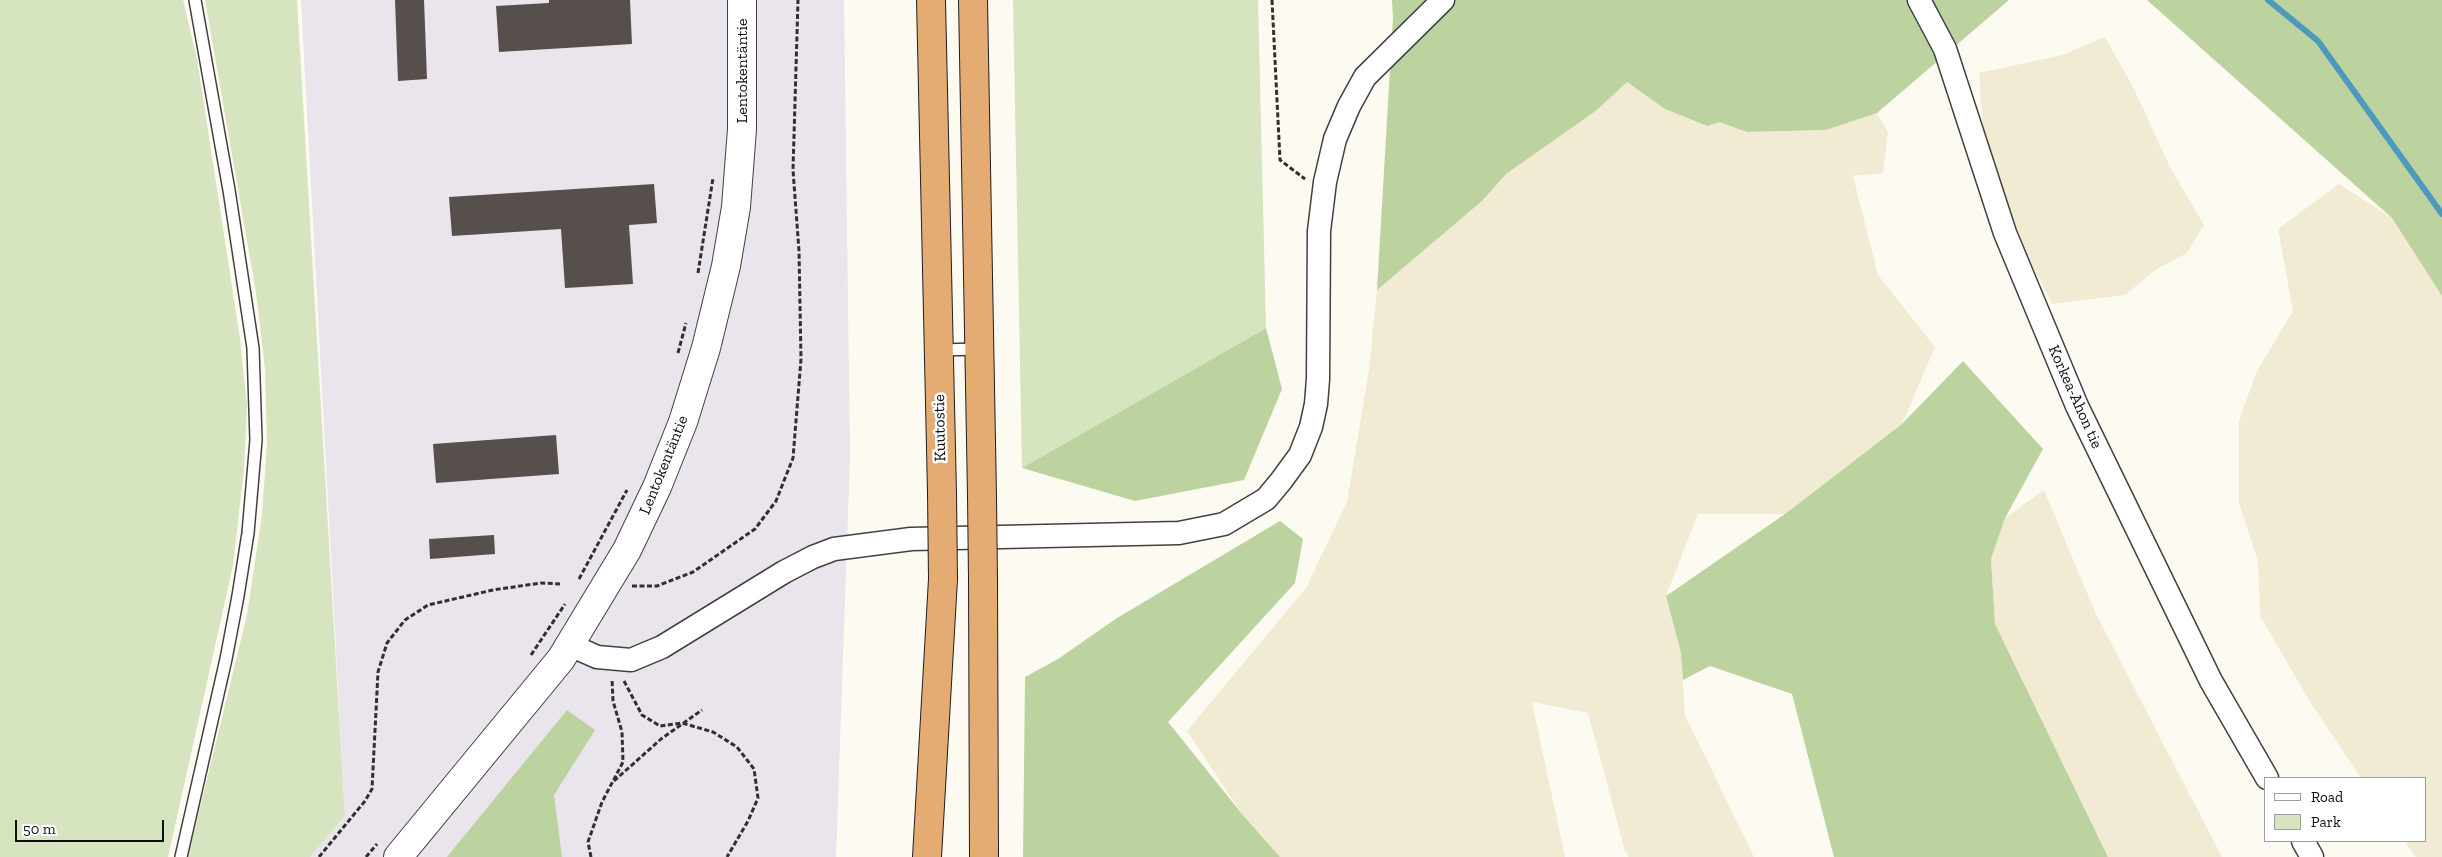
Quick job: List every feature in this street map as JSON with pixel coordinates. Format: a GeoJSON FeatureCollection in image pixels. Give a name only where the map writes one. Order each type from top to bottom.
{"type":"FeatureCollection","features":[{"type":"Feature","properties":{"kind":"highway","name":"Kuutostie"},"geometry":{"type":"LineString","coordinates":[[931,0],[942,493],[940,857]]}},
{"type":"Feature","properties":{"kind":"highway"},"geometry":{"type":"LineString","coordinates":[[973,0],[982,496],[984,857]]}},
{"type":"Feature","properties":{"kind":"highway"},"geometry":{"type":"LineString","coordinates":[[926,857],[942,579]]}},
{"type":"Feature","properties":{"kind":"street","name":"Lentokentäntie"},"geometry":{"type":"LineString","coordinates":[[398,857],[561,659],[627,550],[657,488],[683,422],[706,348],[726,266],[736,207],[742,129],[742,0]]}},
{"type":"Feature","properties":{"kind":"street"},"geometry":{"type":"LineString","coordinates":[[570,646],[597,657],[612,660],[631,660],[662,646],[752,590],[813,557],[834,549],[911,539],[1179,533],[1224,524],[1266,499],[1300,455],[1311,427],[1316,404],[1318,379],[1319,231],[1325,182],[1335,139],[1349,106],[1365,77],[1443,0]]}},
{"type":"Feature","properties":{"kind":"street","name":"Korkea-Ahon tie"},"geometry":{"type":"LineString","coordinates":[[1919,0],[1945,49],[2005,233],[2077,406],[2212,681],[2266,777]]}},
{"type":"Feature","properties":{"kind":"street"},"geometry":{"type":"LineString","coordinates":[[2304,842],[2312,857]]}},
{"type":"Feature","properties":{"kind":"lane"},"geometry":{"type":"LineString","coordinates":[[181,857],[235,614],[248,533],[256,440],[253,348],[229,190],[195,0]]}},
{"type":"Feature","properties":{"kind":"lane"},"geometry":{"type":"LineString","coordinates":[[939,350],[979,349]]}},
{"type":"Feature","properties":{"kind":"path"},"geometry":{"type":"LineString","coordinates":[[632,586],[657,586],[693,572],[755,529],[776,501],[793,458],[801,359],[798,251],[793,170],[798,0]]}},
{"type":"Feature","properties":{"kind":"path"},"geometry":{"type":"LineString","coordinates":[[1272,0],[1280,160],[1308,182]]}},
{"type":"Feature","properties":{"kind":"path"},"geometry":{"type":"LineString","coordinates":[[697,282],[714,169]]}},
{"type":"Feature","properties":{"kind":"path"},"geometry":{"type":"LineString","coordinates":[[677,355],[687,318]]}},
{"type":"Feature","properties":{"kind":"path"},"geometry":{"type":"LineString","coordinates":[[578,582],[630,485]]}},
{"type":"Feature","properties":{"kind":"path"},"geometry":{"type":"LineString","coordinates":[[320,857],[365,801],[372,789],[378,672],[387,643],[405,620],[428,605],[493,590],[541,584],[560,584]]}},
{"type":"Feature","properties":{"kind":"path"},"geometry":{"type":"LineString","coordinates":[[529,659],[569,597]]}},
{"type":"Feature","properties":{"kind":"path"},"geometry":{"type":"LineString","coordinates":[[612,660],[642,715],[660,726],[682,723],[713,732],[736,747],[754,769],[758,798],[748,821],[726,857]]}},
{"type":"Feature","properties":{"kind":"path"},"geometry":{"type":"LineString","coordinates":[[591,857],[588,842],[602,802],[624,762],[622,732],[613,702],[612,660]]}},
{"type":"Feature","properties":{"kind":"path"},"geometry":{"type":"LineString","coordinates":[[612,783],[661,739],[702,710]]}},
{"type":"Feature","properties":{"kind":"shaded area"},"geometry":{"type":"Polygon","coordinates":[[[301,0],[844,0],[850,455],[836,857],[310,857],[345,816],[301,0]]]}},
{"type":"Feature","properties":{"kind":"shaded area"},"geometry":{"type":"Polygon","coordinates":[[[2105,37],[2134,89],[2170,167],[2204,225],[2187,253],[2158,268],[2125,295],[2052,304],[2025,251],[1983,132],[1979,73],[2063,55],[2105,37]]]}},
{"type":"Feature","properties":{"kind":"shaded area"},"geometry":{"type":"Polygon","coordinates":[[[1627,82],[1665,109],[1706,126],[1719,122],[1748,132],[1826,130],[1877,113],[1888,132],[1883,173],[1853,176],[1878,275],[1935,347],[1902,424],[1785,514],[1698,514],[1666,596],[1681,653],[1685,715],[1754,857],[1629,857],[1625,851],[1588,713],[1532,702],[1565,857],[1280,857],[1242,814],[1187,731],[1306,588],[1347,502],[1369,369],[1377,290],[1482,201],[1505,174],[1597,110],[1627,82]]]}},
{"type":"Feature","properties":{"kind":"shaded area"},"geometry":{"type":"Polygon","coordinates":[[[2339,184],[2392,218],[2442,296],[2442,857],[2416,857],[2405,842],[2427,842],[2427,777],[2360,777],[2309,700],[2260,616],[2258,561],[2239,503],[2239,420],[2257,371],[2293,311],[2278,229],[2339,184]]]}},
{"type":"Feature","properties":{"kind":"shaded area"},"geometry":{"type":"Polygon","coordinates":[[[2044,490],[2096,614],[2222,857],[2108,857],[1995,624],[1991,559],[2005,518],[2044,490]]]}},
{"type":"Feature","properties":{"kind":"green space"},"geometry":{"type":"Polygon","coordinates":[[[0,0],[183,0],[197,59],[240,339],[247,406],[244,469],[233,565],[168,857],[0,857],[0,0]]]}},
{"type":"Feature","properties":{"kind":"green space"},"geometry":{"type":"Polygon","coordinates":[[[205,0],[297,0],[345,816],[310,857],[188,857],[247,615],[262,515],[267,444],[265,369],[256,292],[205,0]]]}},
{"type":"Feature","properties":{"kind":"green space"},"geometry":{"type":"Polygon","coordinates":[[[1013,0],[1258,0],[1266,328],[1022,468],[1013,0]]]}},
{"type":"Feature","properties":{"kind":"green space"},"geometry":{"type":"Polygon","coordinates":[[[1392,0],[2009,0],[1877,113],[1826,130],[1747,132],[1719,122],[1707,126],[1665,109],[1627,82],[1597,110],[1506,174],[1482,201],[1377,290],[1393,18],[1392,0]]]}},
{"type":"Feature","properties":{"kind":"green space"},"geometry":{"type":"Polygon","coordinates":[[[2147,0],[2442,0],[2442,296],[2392,218],[2147,0]]]}},
{"type":"Feature","properties":{"kind":"green space"},"geometry":{"type":"Polygon","coordinates":[[[1266,328],[1282,389],[1244,480],[1135,501],[1022,468],[1266,328]]]}},
{"type":"Feature","properties":{"kind":"green space"},"geometry":{"type":"Polygon","coordinates":[[[1963,361],[2043,449],[2005,518],[1991,559],[1995,624],[2108,857],[1834,857],[1792,694],[1710,666],[1683,680],[1681,653],[1666,596],[1785,514],[1902,424],[1963,361]]]}},
{"type":"Feature","properties":{"kind":"green space"},"geometry":{"type":"Polygon","coordinates":[[[1280,521],[1303,539],[1295,583],[1168,722],[1242,814],[1280,857],[1023,857],[1025,677],[1058,659],[1117,618],[1280,521]]]}},
{"type":"Feature","properties":{"kind":"green space"},"geometry":{"type":"Polygon","coordinates":[[[567,710],[595,730],[554,795],[562,857],[447,857],[567,710]]]}},
{"type":"Feature","properties":{"kind":"building"},"geometry":{"type":"Polygon","coordinates":[[[395,0],[424,0],[427,79],[398,81],[395,0]]]}},
{"type":"Feature","properties":{"kind":"building"},"geometry":{"type":"Polygon","coordinates":[[[549,0],[630,0],[632,44],[499,52],[496,6],[549,3],[549,0]]]}},
{"type":"Feature","properties":{"kind":"building"},"geometry":{"type":"Polygon","coordinates":[[[654,184],[657,223],[629,225],[633,284],[565,288],[561,229],[452,236],[449,197],[654,184]]]}},
{"type":"Feature","properties":{"kind":"building"},"geometry":{"type":"Polygon","coordinates":[[[556,435],[559,474],[436,483],[433,444],[556,435]]]}},
{"type":"Feature","properties":{"kind":"building"},"geometry":{"type":"Polygon","coordinates":[[[494,535],[495,554],[430,559],[429,539],[494,535]]]}},
{"type":"Feature","properties":{"kind":"waterway"},"geometry":{"type":"LineString","coordinates":[[2268,0],[2318,41],[2442,214]]}}]}
